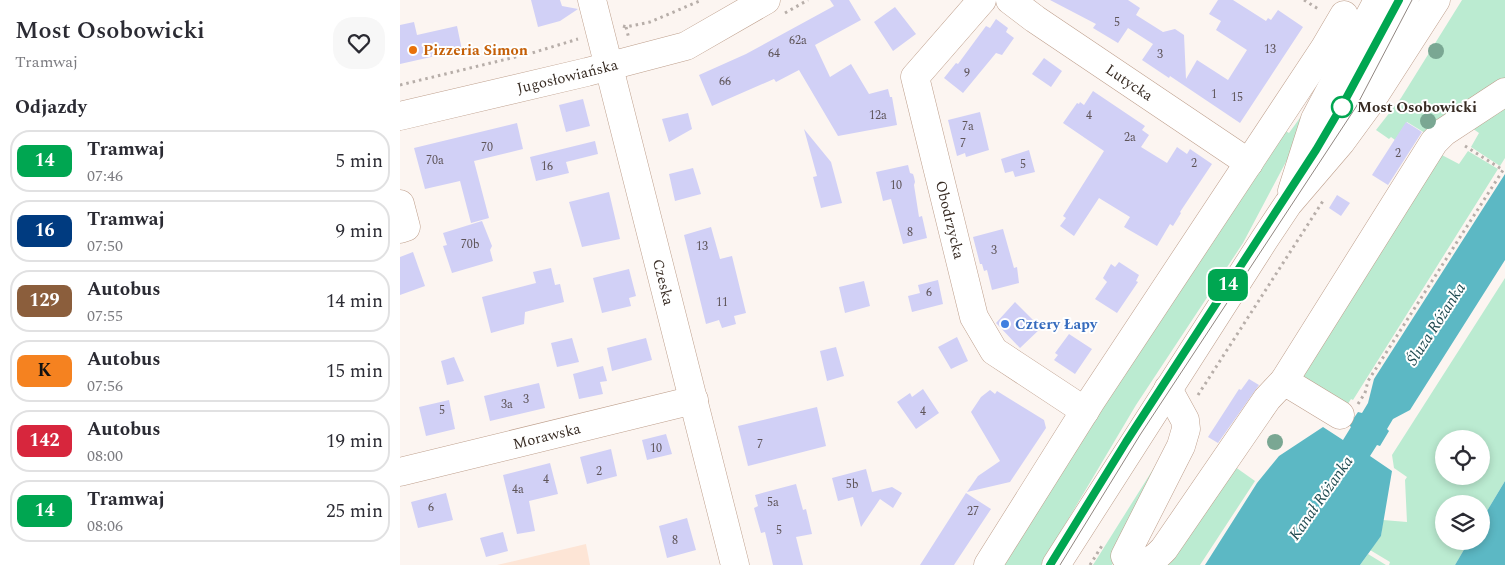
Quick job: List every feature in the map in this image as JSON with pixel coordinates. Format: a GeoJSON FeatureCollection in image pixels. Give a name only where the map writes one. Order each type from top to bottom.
{"type":"FeatureCollection","features":[{"type":"Feature","properties":{"kind":"street","name":"Czeska"},"geometry":{"type":"LineString","coordinates":[[592,0],[734,565]]}},
{"type":"Feature","properties":{"kind":"street","name":"Jugosłowiańska"},"geometry":{"type":"LineString","coordinates":[[400,116],[496,85],[607,57],[686,46],[766,0]]}},
{"type":"Feature","properties":{"kind":"street","name":"Obodrzycka"},"geometry":{"type":"LineString","coordinates":[[982,0],[915,76],[974,317],[994,351],[1080,408]]}},
{"type":"Feature","properties":{"kind":"street","name":"Lutycka"},"geometry":{"type":"LineString","coordinates":[[1010,0],[1057,34],[1249,162]]}},
{"type":"Feature","properties":{"kind":"street"},"geometry":{"type":"LineString","coordinates":[[1288,204],[1315,119],[1378,0]]}},
{"type":"Feature","properties":{"kind":"street"},"geometry":{"type":"LineString","coordinates":[[1056,565],[1333,133],[1405,0]]}},
{"type":"Feature","properties":{"kind":"street"},"geometry":{"type":"LineString","coordinates":[[1288,204],[1341,142],[1371,101],[1436,0]]}},
{"type":"Feature","properties":{"kind":"street"},"geometry":{"type":"LineString","coordinates":[[988,565],[1080,408],[1249,162],[1324,49],[1344,15]]}},
{"type":"Feature","properties":{"kind":"street","name":"Jugosłowiańska"},"geometry":{"type":"LineString","coordinates":[[400,100],[496,85]]}},
{"type":"Feature","properties":{"kind":"street"},"geometry":{"type":"LineString","coordinates":[[1168,389],[1184,416],[1186,429],[1181,446],[1125,556],[1141,563],[1154,560],[1164,549],[1267,399],[1284,381],[1434,142],[1444,132],[1505,92]]}},
{"type":"Feature","properties":{"kind":"street"},"geometry":{"type":"LineString","coordinates":[[400,204],[406,227],[400,229]]}},
{"type":"Feature","properties":{"kind":"street"},"geometry":{"type":"LineString","coordinates":[[1284,381],[1340,415]]}},
{"type":"Feature","properties":{"kind":"street","name":"Morawska"},"geometry":{"type":"LineString","coordinates":[[400,472],[694,400]]}},
{"type":"Feature","properties":{"kind":"path"},"geometry":{"type":"LineString","coordinates":[[626,27],[650,22],[702,0]]}},
{"type":"Feature","properties":{"kind":"path"},"geometry":{"type":"LineString","coordinates":[[400,85],[578,40]]}},
{"type":"Feature","properties":{"kind":"path"},"geometry":{"type":"LineString","coordinates":[[1340,415],[1348,421],[1365,393],[1368,381],[1504,169],[1444,132]]}},
{"type":"Feature","properties":{"kind":"path"},"geometry":{"type":"LineString","coordinates":[[1196,398],[1325,199]]}},
{"type":"Feature","properties":{"kind":"shaded area"},"geometry":{"type":"Polygon","coordinates":[[[586,544],[590,565],[497,565],[586,544]]]}},
{"type":"Feature","properties":{"kind":"green space"},"geometry":{"type":"Polygon","coordinates":[[[1462,0],[1505,0],[1505,85],[1425,133],[1407,122],[1395,140],[1391,137],[1389,139],[1376,130],[1401,98],[1462,0]]]}},
{"type":"Feature","properties":{"kind":"green space"},"geometry":{"type":"Polygon","coordinates":[[[1505,99],[1505,158],[1500,166],[1471,147],[1479,133],[1469,126],[1505,99]]]}},
{"type":"Feature","properties":{"kind":"green space"},"geometry":{"type":"Polygon","coordinates":[[[1310,104],[1296,143],[1243,243],[1136,405],[1041,565],[997,565],[1279,127],[1289,133],[1310,104]]]}},
{"type":"Feature","properties":{"kind":"green space"},"geometry":{"type":"Polygon","coordinates":[[[1468,151],[1498,169],[1353,400],[1351,399],[1344,410],[1295,379],[1438,153],[1459,164],[1468,151]]]}},
{"type":"Feature","properties":{"kind":"green space"},"geometry":{"type":"Polygon","coordinates":[[[1505,278],[1505,481],[1490,506],[1490,495],[1435,495],[1435,550],[1464,550],[1455,565],[1389,565],[1390,562],[1370,550],[1381,536],[1383,520],[1407,522],[1405,480],[1407,477],[1394,468],[1392,455],[1505,278]]]}},
{"type":"Feature","properties":{"kind":"green space"},"geometry":{"type":"Polygon","coordinates":[[[1179,428],[1112,565],[1093,565],[1179,428]]]}},
{"type":"Feature","properties":{"kind":"green space"},"geometry":{"type":"Polygon","coordinates":[[[1231,464],[1255,481],[1200,565],[1162,565],[1231,464]]]}},
{"type":"Feature","properties":{"kind":"green space"},"geometry":{"type":"Polygon","coordinates":[[[1368,554],[1386,565],[1360,565],[1368,554]]]}},
{"type":"Feature","properties":{"kind":"water"},"geometry":{"type":"Polygon","coordinates":[[[1505,174],[1505,260],[1410,410],[1393,419],[1387,429],[1389,431],[1380,446],[1377,445],[1370,456],[1392,471],[1381,536],[1360,565],[1205,565],[1257,483],[1279,456],[1323,427],[1343,440],[1351,427],[1349,425],[1358,412],[1362,413],[1368,403],[1374,379],[1505,174]]]}},
{"type":"Feature","properties":{"kind":"water"},"geometry":{"type":"Polygon","coordinates":[[[1505,481],[1505,565],[1455,565],[1464,550],[1490,550],[1490,506],[1505,481]]]}},
{"type":"Feature","properties":{"kind":"building"},"geometry":{"type":"Polygon","coordinates":[[[531,0],[560,0],[562,6],[578,9],[560,21],[538,27],[531,0]]]}},
{"type":"Feature","properties":{"kind":"building"},"geometry":{"type":"Polygon","coordinates":[[[830,0],[849,0],[861,20],[815,45],[830,77],[851,64],[869,94],[888,89],[890,97],[892,97],[897,125],[838,136],[799,70],[776,82],[774,79],[712,106],[699,75],[746,54],[834,6],[830,0]]]}},
{"type":"Feature","properties":{"kind":"building"},"geometry":{"type":"Polygon","coordinates":[[[1050,0],[1128,0],[1140,8],[1136,15],[1163,32],[1175,29],[1184,35],[1186,79],[1197,60],[1228,80],[1247,50],[1216,30],[1221,21],[1209,14],[1218,0],[1233,0],[1266,21],[1268,18],[1271,20],[1278,10],[1303,27],[1240,123],[1170,76],[1169,78],[1142,60],[1153,44],[1128,28],[1118,43],[1093,28],[1096,24],[1050,0]]]}},
{"type":"Feature","properties":{"kind":"building"},"geometry":{"type":"Polygon","coordinates":[[[895,7],[916,34],[893,51],[874,22],[895,7]]]}},
{"type":"Feature","properties":{"kind":"building"},"geometry":{"type":"Polygon","coordinates":[[[996,19],[1008,28],[1006,32],[1014,38],[1002,55],[996,53],[963,93],[944,78],[956,63],[958,64],[986,26],[990,28],[996,19]]]}},
{"type":"Feature","properties":{"kind":"building"},"geometry":{"type":"Polygon","coordinates":[[[414,22],[417,35],[457,26],[462,50],[400,64],[400,25],[414,22]]]}},
{"type":"Feature","properties":{"kind":"building"},"geometry":{"type":"Polygon","coordinates":[[[1044,58],[1062,71],[1051,87],[1032,74],[1044,58]]]}},
{"type":"Feature","properties":{"kind":"building"},"geometry":{"type":"Polygon","coordinates":[[[1093,91],[1145,126],[1142,130],[1149,135],[1141,147],[1167,163],[1177,147],[1187,154],[1190,149],[1212,164],[1180,212],[1173,226],[1170,224],[1157,246],[1124,227],[1130,217],[1099,198],[1074,236],[1060,226],[1066,218],[1063,216],[1104,151],[1063,123],[1077,103],[1079,104],[1080,102],[1084,105],[1093,91]]]}},
{"type":"Feature","properties":{"kind":"building"},"geometry":{"type":"Polygon","coordinates":[[[583,99],[590,126],[566,132],[559,105],[583,99]]]}},
{"type":"Feature","properties":{"kind":"building"},"geometry":{"type":"Polygon","coordinates":[[[980,112],[989,150],[966,157],[965,153],[957,156],[948,120],[980,112]]]}},
{"type":"Feature","properties":{"kind":"building"},"geometry":{"type":"Polygon","coordinates":[[[688,113],[692,129],[669,142],[662,119],[688,113]]]}},
{"type":"Feature","properties":{"kind":"building"},"geometry":{"type":"Polygon","coordinates":[[[1406,122],[1422,132],[1388,185],[1372,175],[1406,122]]]}},
{"type":"Feature","properties":{"kind":"building"},"geometry":{"type":"Polygon","coordinates":[[[517,123],[523,149],[474,161],[489,218],[471,223],[460,181],[425,189],[414,148],[517,123]]]}},
{"type":"Feature","properties":{"kind":"building"},"geometry":{"type":"Polygon","coordinates":[[[804,129],[831,162],[842,203],[821,208],[813,177],[817,176],[804,129]]]}},
{"type":"Feature","properties":{"kind":"building"},"geometry":{"type":"Polygon","coordinates":[[[595,141],[598,154],[566,162],[569,173],[536,181],[530,157],[595,141]]]}},
{"type":"Feature","properties":{"kind":"building"},"geometry":{"type":"Polygon","coordinates":[[[1029,150],[1035,172],[1015,177],[1013,171],[1005,173],[1001,159],[1029,150]]]}},
{"type":"Feature","properties":{"kind":"building"},"geometry":{"type":"Polygon","coordinates":[[[908,165],[910,173],[914,177],[919,217],[922,216],[927,238],[903,244],[891,199],[883,201],[876,172],[908,165]]]}},
{"type":"Feature","properties":{"kind":"building"},"geometry":{"type":"Polygon","coordinates":[[[693,168],[701,194],[675,201],[669,174],[693,168]]]}},
{"type":"Feature","properties":{"kind":"building"},"geometry":{"type":"Polygon","coordinates":[[[609,192],[620,239],[582,247],[569,202],[609,192]]]}},
{"type":"Feature","properties":{"kind":"building"},"geometry":{"type":"Polygon","coordinates":[[[1337,195],[1350,203],[1341,216],[1329,208],[1337,195]]]}},
{"type":"Feature","properties":{"kind":"building"},"geometry":{"type":"Polygon","coordinates":[[[482,221],[492,246],[490,250],[493,261],[452,273],[443,246],[447,245],[443,233],[482,221]]]}},
{"type":"Feature","properties":{"kind":"building"},"geometry":{"type":"Polygon","coordinates":[[[711,227],[720,259],[732,256],[746,313],[734,316],[736,324],[722,328],[719,320],[706,324],[684,235],[711,227]]]}},
{"type":"Feature","properties":{"kind":"building"},"geometry":{"type":"Polygon","coordinates":[[[1003,229],[1014,268],[1017,267],[1019,283],[992,290],[987,270],[984,271],[982,264],[980,264],[973,237],[1003,229]]]}},
{"type":"Feature","properties":{"kind":"building"},"geometry":{"type":"Polygon","coordinates":[[[413,252],[425,286],[400,295],[400,257],[413,252]]]}},
{"type":"Feature","properties":{"kind":"building"},"geometry":{"type":"Polygon","coordinates":[[[1119,262],[1139,275],[1136,281],[1138,282],[1117,313],[1095,299],[1107,282],[1103,278],[1111,264],[1115,267],[1119,262]]]}},
{"type":"Feature","properties":{"kind":"building"},"geometry":{"type":"Polygon","coordinates":[[[551,268],[555,285],[560,284],[564,302],[525,312],[524,324],[491,333],[482,297],[536,283],[533,272],[551,268]]]}},
{"type":"Feature","properties":{"kind":"building"},"geometry":{"type":"Polygon","coordinates":[[[629,269],[636,296],[629,298],[631,306],[602,313],[593,278],[629,269]]]}},
{"type":"Feature","properties":{"kind":"building"},"geometry":{"type":"Polygon","coordinates":[[[938,280],[943,304],[912,312],[908,296],[920,293],[918,285],[938,280]]]}},
{"type":"Feature","properties":{"kind":"building"},"geometry":{"type":"Polygon","coordinates":[[[864,281],[870,306],[845,313],[839,287],[864,281]]]}},
{"type":"Feature","properties":{"kind":"building"},"geometry":{"type":"Polygon","coordinates":[[[1015,302],[1041,328],[1020,348],[996,323],[1015,302]]]}},
{"type":"Feature","properties":{"kind":"building"},"geometry":{"type":"Polygon","coordinates":[[[1069,334],[1092,349],[1075,374],[1054,360],[1058,355],[1055,353],[1069,334]]]}},
{"type":"Feature","properties":{"kind":"building"},"geometry":{"type":"Polygon","coordinates":[[[957,337],[968,361],[951,369],[938,347],[957,337]]]}},
{"type":"Feature","properties":{"kind":"building"},"geometry":{"type":"Polygon","coordinates":[[[572,338],[579,362],[557,367],[551,343],[572,338]]]}},
{"type":"Feature","properties":{"kind":"building"},"geometry":{"type":"Polygon","coordinates":[[[646,338],[652,360],[612,371],[607,348],[646,338]]]}},
{"type":"Feature","properties":{"kind":"building"},"geometry":{"type":"Polygon","coordinates":[[[836,347],[844,376],[827,381],[820,351],[836,347]]]}},
{"type":"Feature","properties":{"kind":"building"},"geometry":{"type":"Polygon","coordinates":[[[454,357],[464,381],[447,385],[441,361],[454,357]]]}},
{"type":"Feature","properties":{"kind":"building"},"geometry":{"type":"Polygon","coordinates":[[[603,366],[607,381],[600,382],[603,394],[579,399],[573,374],[603,366]]]}},
{"type":"Feature","properties":{"kind":"building"},"geometry":{"type":"Polygon","coordinates":[[[1249,379],[1259,385],[1218,443],[1208,437],[1239,389],[1241,390],[1249,379]]]}},
{"type":"Feature","properties":{"kind":"building"},"geometry":{"type":"Polygon","coordinates":[[[539,383],[545,408],[490,421],[484,396],[539,383]]]}},
{"type":"Feature","properties":{"kind":"building"},"geometry":{"type":"Polygon","coordinates":[[[923,389],[939,413],[916,429],[897,402],[910,393],[912,397],[923,389]]]}},
{"type":"Feature","properties":{"kind":"building"},"geometry":{"type":"Polygon","coordinates":[[[990,390],[995,394],[997,391],[1044,420],[1046,428],[1010,482],[967,492],[978,476],[1000,461],[971,412],[981,397],[990,390]]]}},
{"type":"Feature","properties":{"kind":"building"},"geometry":{"type":"Polygon","coordinates":[[[449,400],[455,429],[426,436],[419,407],[449,400]]]}},
{"type":"Feature","properties":{"kind":"building"},"geometry":{"type":"Polygon","coordinates":[[[817,407],[826,446],[748,466],[738,426],[817,407]]]}},
{"type":"Feature","properties":{"kind":"building"},"geometry":{"type":"Polygon","coordinates":[[[666,434],[672,454],[647,460],[642,440],[666,434]]]}},
{"type":"Feature","properties":{"kind":"building"},"geometry":{"type":"Polygon","coordinates":[[[611,449],[617,476],[587,484],[580,457],[611,449]]]}},
{"type":"Feature","properties":{"kind":"building"},"geometry":{"type":"Polygon","coordinates":[[[550,463],[558,494],[529,501],[535,531],[517,534],[503,475],[550,463]]]}},
{"type":"Feature","properties":{"kind":"building"},"geometry":{"type":"Polygon","coordinates":[[[866,469],[872,492],[892,487],[902,493],[893,508],[880,499],[861,527],[853,497],[838,501],[832,478],[866,469]]]}},
{"type":"Feature","properties":{"kind":"building"},"geometry":{"type":"Polygon","coordinates":[[[796,484],[803,510],[806,509],[812,534],[796,537],[803,565],[773,565],[765,532],[761,533],[754,508],[758,506],[755,495],[796,484]]]}},
{"type":"Feature","properties":{"kind":"building"},"geometry":{"type":"Polygon","coordinates":[[[446,493],[453,520],[418,528],[411,502],[446,493]]]}},
{"type":"Feature","properties":{"kind":"building"},"geometry":{"type":"Polygon","coordinates":[[[966,493],[991,509],[954,565],[920,565],[966,493]]]}},
{"type":"Feature","properties":{"kind":"building"},"geometry":{"type":"Polygon","coordinates":[[[687,518],[696,550],[667,558],[659,526],[687,518]]]}},
{"type":"Feature","properties":{"kind":"building"},"geometry":{"type":"Polygon","coordinates":[[[503,532],[508,551],[486,557],[480,538],[503,532]]]}},
{"type":"Feature","properties":{"kind":"tram line"},"geometry":{"type":"LineString","coordinates":[[1050,565],[1125,442],[1316,151],[1399,0]]}},
{"type":"Feature","properties":{"kind":"tram line","name":"14"},"geometry":{"type":"LineString","coordinates":[[1050,565],[1191,340],[1316,150],[1399,0]]}},
{"type":"Feature","properties":{"kind":"tram line"},"geometry":{"type":"LineString","coordinates":[[1060,565],[1140,435],[1356,107],[1412,0]]}},
{"type":"Feature","properties":{"kind":"place","name":"Pizzeria Simon"},"geometry":{"type":"Point","coordinates":[413,50]}},
{"type":"Feature","properties":{"kind":"place","name":"Most Osobowicki"},"geometry":{"type":"Point","coordinates":[1342,107]}},
{"type":"Feature","properties":{"kind":"place","name":"Cztery Łapy"},"geometry":{"type":"Point","coordinates":[1005,324]}},
{"type":"Feature","properties":{"kind":"water label","name":"Śluza Różanka"},"geometry":{"type":"Point","coordinates":[1436,324]}},
{"type":"Feature","properties":{"kind":"water label","name":"Kanał Różanka"},"geometry":{"type":"Point","coordinates":[1321,498]}}]}
